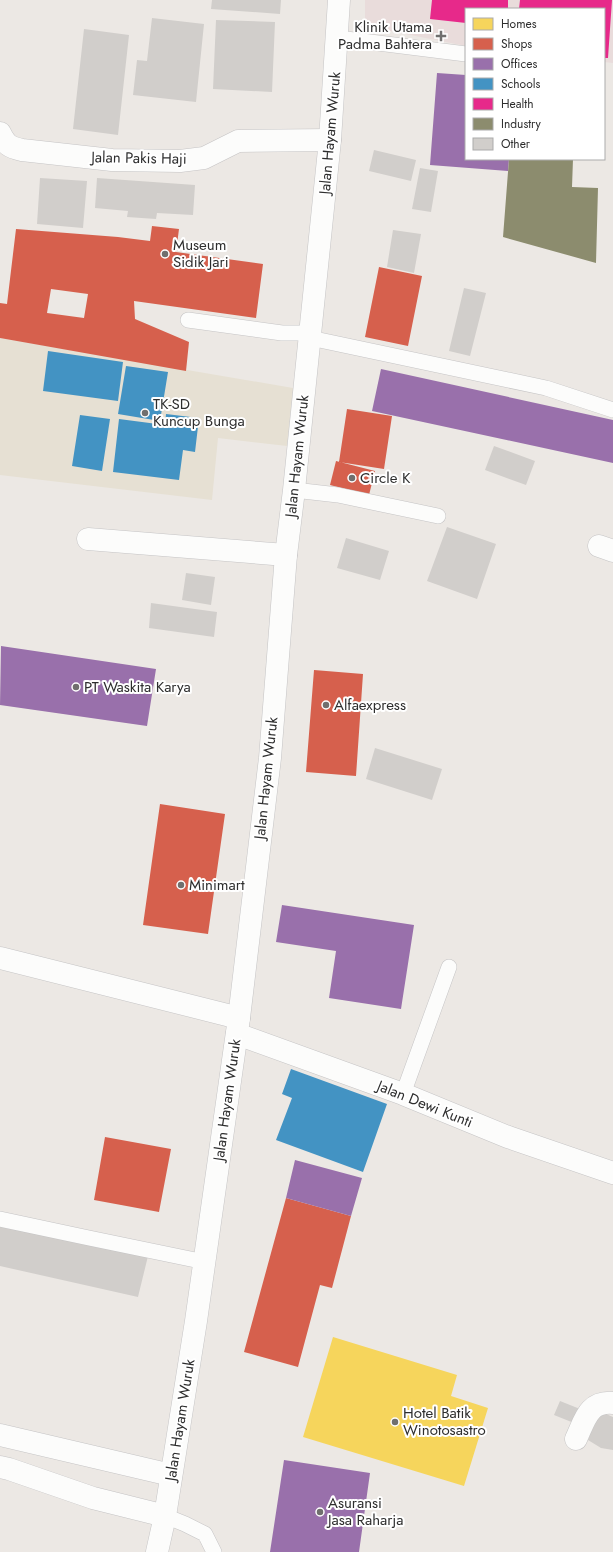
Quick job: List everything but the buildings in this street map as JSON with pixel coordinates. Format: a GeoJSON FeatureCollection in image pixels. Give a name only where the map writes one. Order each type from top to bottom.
{"type":"FeatureCollection","features":[{"type":"Feature","properties":{"kind":"street","name":"Jalan Hayam Wuruk"},"geometry":{"type":"LineString","coordinates":[[157,1552],[165,1516],[205,1262],[238,1026],[270,758],[286,555],[330,140],[338,38],[339,0]]}},
{"type":"Feature","properties":{"kind":"street","name":"Jalan Pakis Haji"},"geometry":{"type":"LineString","coordinates":[[0,133],[5,143],[12,148],[112,160],[180,161],[204,158],[238,141],[330,140]]}},
{"type":"Feature","properties":{"kind":"street"},"geometry":{"type":"LineString","coordinates":[[88,539],[286,555]]}},
{"type":"Feature","properties":{"kind":"street","name":"Jalan Dewi Kunti"},"geometry":{"type":"LineString","coordinates":[[0,958],[238,1026],[508,1138],[613,1173]]}},
{"type":"Feature","properties":{"kind":"street"},"geometry":{"type":"LineString","coordinates":[[576,1439],[591,1409],[596,1405],[613,1403]]}},
{"type":"Feature","properties":{"kind":"street"},"geometry":{"type":"LineString","coordinates":[[0,1435],[171,1475]]}},
{"type":"Feature","properties":{"kind":"street"},"geometry":{"type":"LineString","coordinates":[[0,1467],[9,1468],[93,1498],[165,1516]]}},
{"type":"Feature","properties":{"kind":"lane"},"geometry":{"type":"LineString","coordinates":[[338,38],[465,54]]}},
{"type":"Feature","properties":{"kind":"lane"},"geometry":{"type":"LineString","coordinates":[[188,320],[282,334],[310,336],[546,388],[613,410]]}},
{"type":"Feature","properties":{"kind":"lane"},"geometry":{"type":"LineString","coordinates":[[294,490],[338,495],[438,516]]}},
{"type":"Feature","properties":{"kind":"lane"},"geometry":{"type":"LineString","coordinates":[[403,1094],[449,967]]}},
{"type":"Feature","properties":{"kind":"lane"},"geometry":{"type":"LineString","coordinates":[[0,1219],[205,1262]]}},
{"type":"Feature","properties":{"kind":"lane"},"geometry":{"type":"LineString","coordinates":[[165,1516],[205,1534],[214,1552]]}},
{"type":"Feature","properties":{"kind":"shaded area","name":"Klinik Utama Padma Bahtera"},"geometry":{"type":"Polygon","coordinates":[[[365,0],[613,0],[613,63],[605,62],[605,8],[465,8],[465,46],[365,26],[365,0]]]}},
{"type":"Feature","properties":{"kind":"shaded area","name":"TK-SD Kuncup Bunga"},"geometry":{"type":"Polygon","coordinates":[[[0,338],[293,388],[287,446],[218,438],[212,500],[0,475],[0,338]]]}},
{"type":"Feature","properties":{"kind":"place","name":"Klinik Utama Padma Bahtera"},"geometry":{"type":"Point","coordinates":[441,36]}},
{"type":"Feature","properties":{"kind":"place","name":"Museum Sidik Jari"},"geometry":{"type":"Point","coordinates":[165,254]}},
{"type":"Feature","properties":{"kind":"place","name":"TK-SD Kuncup Bunga"},"geometry":{"type":"Point","coordinates":[145,413]}},
{"type":"Feature","properties":{"kind":"place","name":"Circle K"},"geometry":{"type":"Point","coordinates":[352,478]}},
{"type":"Feature","properties":{"kind":"place","name":"PT Waskita Karya"},"geometry":{"type":"Point","coordinates":[76,687]}},
{"type":"Feature","properties":{"kind":"place","name":"Alfaexpress"},"geometry":{"type":"Point","coordinates":[326,705]}},
{"type":"Feature","properties":{"kind":"place","name":"Minimart"},"geometry":{"type":"Point","coordinates":[181,885]}},
{"type":"Feature","properties":{"kind":"place","name":"Hotel Batik Winotosastro"},"geometry":{"type":"Point","coordinates":[395,1422]}},
{"type":"Feature","properties":{"kind":"place","name":"Asuransi Jasa Raharja"},"geometry":{"type":"Point","coordinates":[320,1512]}}]}
